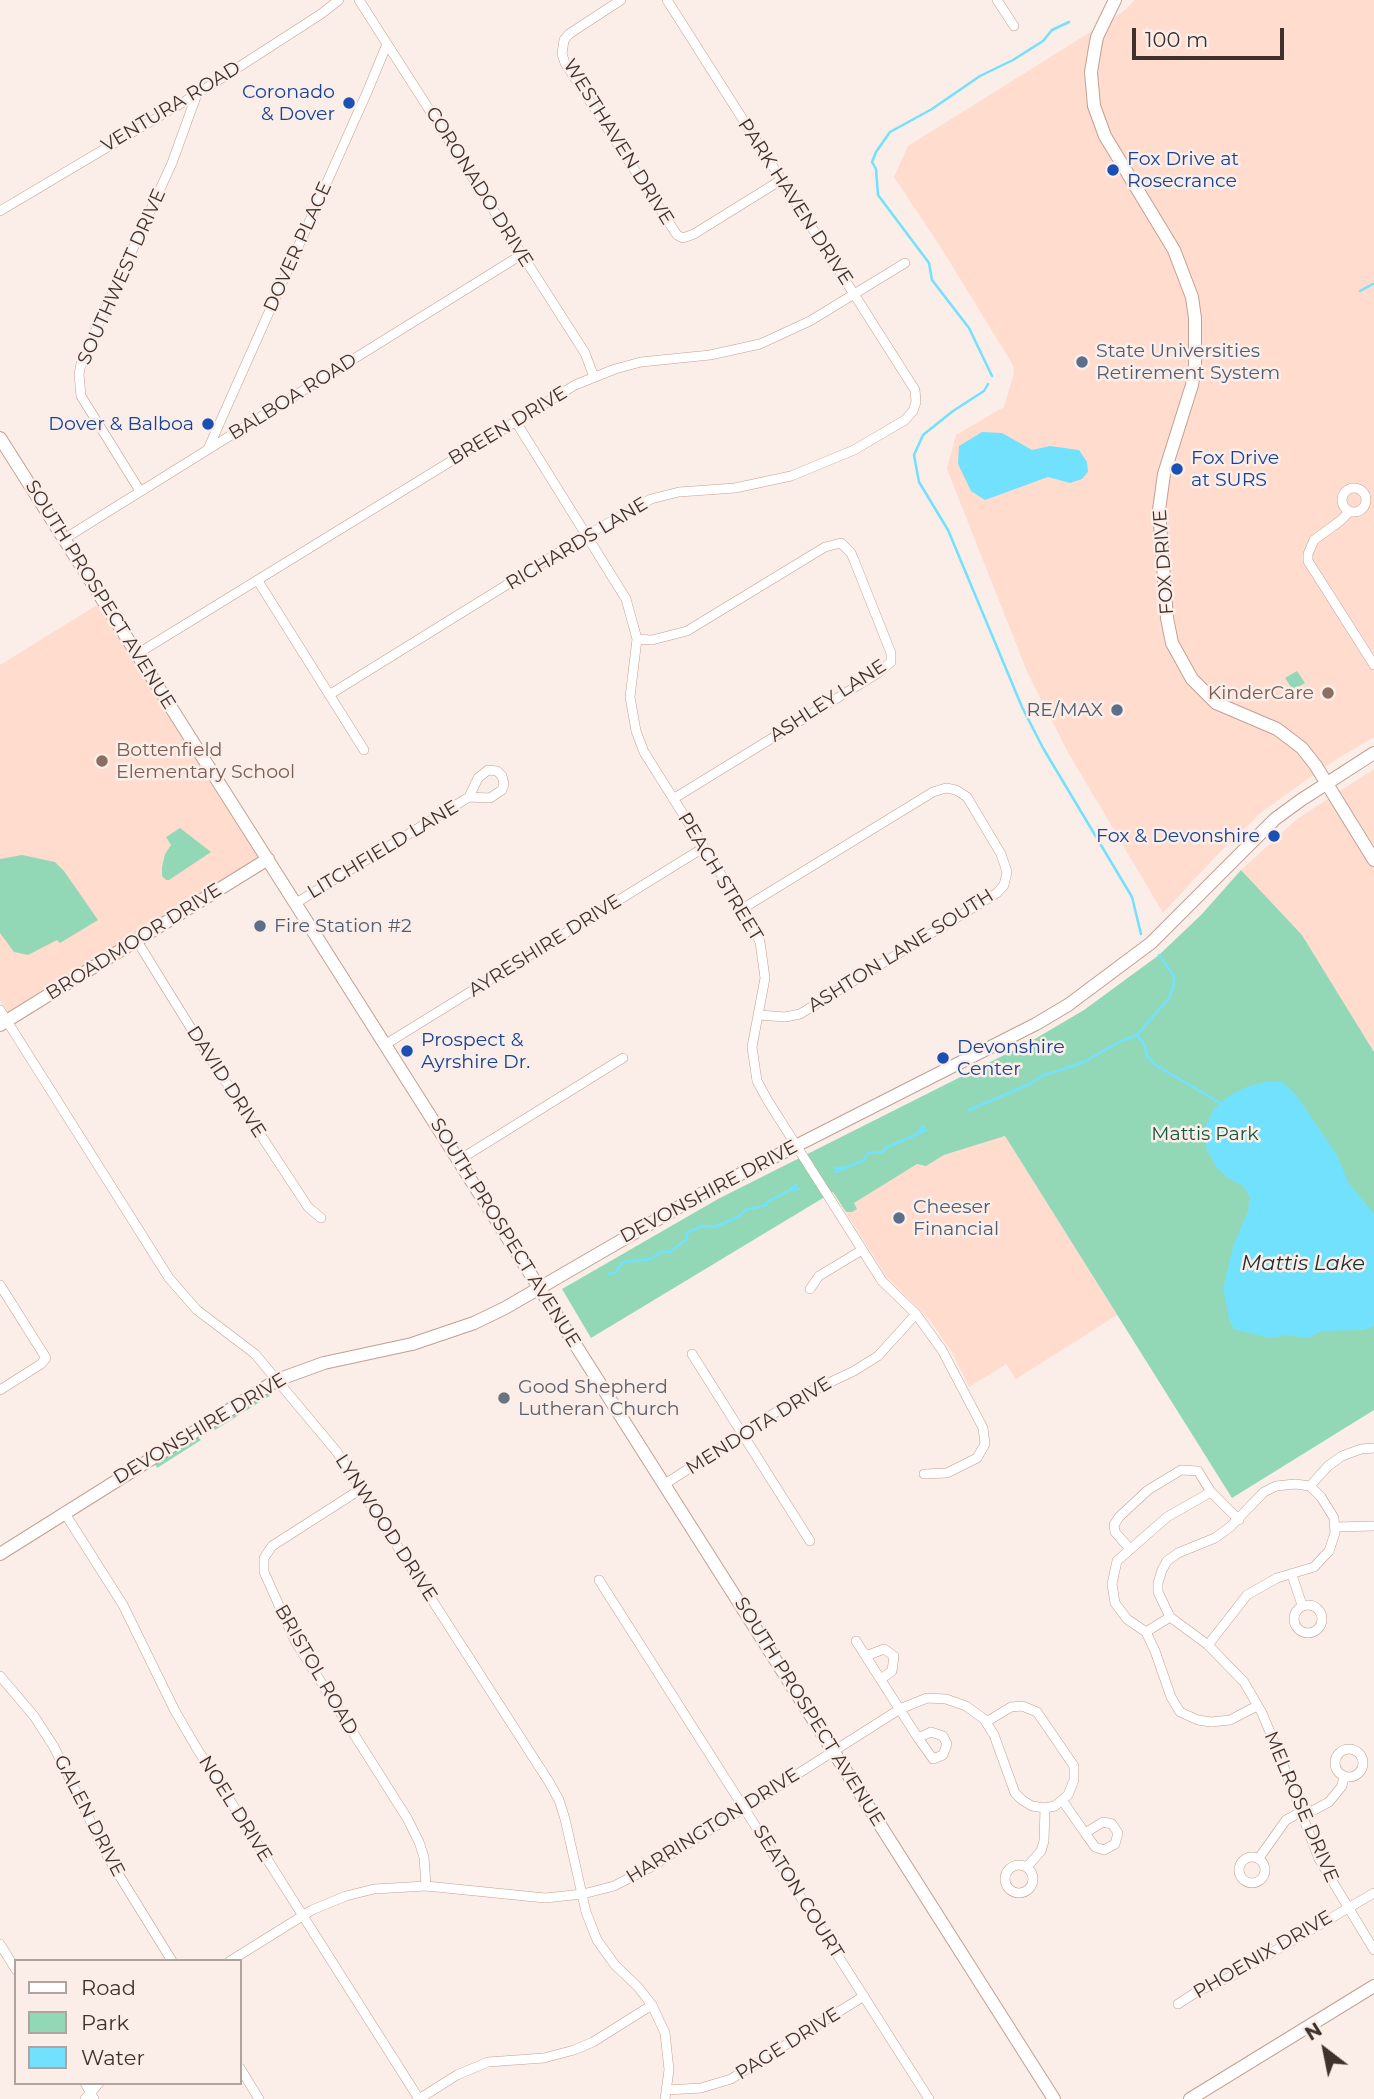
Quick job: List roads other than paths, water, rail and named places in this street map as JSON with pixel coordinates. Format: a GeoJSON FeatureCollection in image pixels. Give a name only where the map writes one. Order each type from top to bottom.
{"type":"FeatureCollection","features":[{"type":"Feature","properties":{"kind":"street","name":"VENTURA ROAD"},"geometry":{"type":"LineString","coordinates":[[0,211],[197,93],[340,0]]}},
{"type":"Feature","properties":{"kind":"street","name":"CORONADO DRIVE"},"geometry":{"type":"LineString","coordinates":[[359,0],[585,354],[594,377]]}},
{"type":"Feature","properties":{"kind":"street","name":"WESTHAVEN DRIVE"},"geometry":{"type":"LineString","coordinates":[[621,0],[569,34],[564,40],[562,54],[565,63],[677,235],[687,238],[781,180]]}},
{"type":"Feature","properties":{"kind":"street","name":"PARK HAVEN DRIVE"},"geometry":{"type":"LineString","coordinates":[[667,0],[915,390],[916,406]]}},
{"type":"Feature","properties":{"kind":"street"},"geometry":{"type":"LineString","coordinates":[[997,0],[1014,26]]}},
{"type":"Feature","properties":{"kind":"street","name":"FOX DRIVE"},"geometry":{"type":"LineString","coordinates":[[1115,0],[1097,37],[1091,72],[1094,106],[1105,136],[1174,250],[1192,297],[1195,318],[1196,344],[1192,385],[1164,474],[1159,510],[1167,618],[1172,643],[1192,679],[1216,703],[1277,729],[1289,737],[1316,766],[1374,860]]}},
{"type":"Feature","properties":{"kind":"street","name":"DOVER PLACE"},"geometry":{"type":"LineString","coordinates":[[208,450],[387,44]]}},
{"type":"Feature","properties":{"kind":"street","name":"SOUTHWEST DRIVE"},"geometry":{"type":"LineString","coordinates":[[140,491],[81,396],[79,374],[95,332],[172,163],[197,93]]}},
{"type":"Feature","properties":{"kind":"street","name":"BALBOA ROAD"},"geometry":{"type":"LineString","coordinates":[[64,539],[521,256]]}},
{"type":"Feature","properties":{"kind":"street","name":"BREEN DRIVE"},"geometry":{"type":"LineString","coordinates":[[137,654],[575,385],[641,362],[710,355],[760,344],[810,321],[905,263]]}},
{"type":"Feature","properties":{"kind":"street","name":"RICHARDS LANE"},"geometry":{"type":"LineString","coordinates":[[329,695],[587,535],[652,499],[679,492],[765,483],[825,464],[905,420],[916,406]]}},
{"type":"Feature","properties":{"kind":"street","name":"PEACH STREET"},"geometry":{"type":"LineString","coordinates":[[516,422],[626,599],[637,639],[631,697],[636,731],[644,752],[755,930],[763,954],[765,978],[752,1047],[757,1081],[881,1281],[916,1314],[942,1350],[985,1436],[982,1453],[971,1462],[947,1473],[925,1474]]}},
{"type":"Feature","properties":{"kind":"street","name":"SOUTH PROSPECT AVENUE"},"geometry":{"type":"LineString","coordinates":[[0,439],[1054,2099]]}},
{"type":"Feature","properties":{"kind":"street"},"geometry":{"type":"LineString","coordinates":[[1349,512],[1340,522],[1314,540],[1308,561],[1374,665]]}},
{"type":"Feature","properties":{"kind":"street","name":"ASHLEY LANE"},"geometry":{"type":"LineString","coordinates":[[637,639],[652,640],[687,631],[825,547],[841,543],[851,552],[891,653],[891,662],[878,673],[673,799]]}},
{"type":"Feature","properties":{"kind":"street"},"geometry":{"type":"LineString","coordinates":[[258,581],[364,750]]}},
{"type":"Feature","properties":{"kind":"street","name":"DEVONSHIRE DRIVE"},"geometry":{"type":"LineString","coordinates":[[0,1554],[277,1380],[324,1363],[449,1333],[506,1308],[673,1209],[1036,1024],[1110,975],[1168,929],[1276,819],[1374,753]]}},
{"type":"Feature","properties":{"kind":"street","name":"ASHTON LANE SOUTH"},"geometry":{"type":"LineString","coordinates":[[743,909],[933,792],[946,788],[956,790],[967,797],[1001,854],[1007,872],[1004,885],[997,893],[800,1014],[785,1017],[759,1015]]}},
{"type":"Feature","properties":{"kind":"street","name":"LITCHFIELD LANE"},"geometry":{"type":"LineString","coordinates":[[296,902],[470,797]]}},
{"type":"Feature","properties":{"kind":"street","name":"AYRESHIRE DRIVE"},"geometry":{"type":"LineString","coordinates":[[386,1044],[704,848]]}},
{"type":"Feature","properties":{"kind":"street","name":"BROADMOOR DRIVE"},"geometry":{"type":"LineString","coordinates":[[2,1018],[137,941],[268,859]]}},
{"type":"Feature","properties":{"kind":"street","name":"DAVID DRIVE"},"geometry":{"type":"LineString","coordinates":[[137,941],[307,1207],[321,1218]]}},
{"type":"Feature","properties":{"kind":"street","name":"LYNWOOD DRIVE"},"geometry":{"type":"LineString","coordinates":[[2,1018],[169,1278],[197,1310],[246,1346],[331,1445],[559,1800],[586,1912],[597,1940],[615,1965],[652,2005],[665,2033],[668,2051],[666,2094]]}},
{"type":"Feature","properties":{"kind":"street"},"geometry":{"type":"LineString","coordinates":[[459,1160],[623,1059]]}},
{"type":"Feature","properties":{"kind":"street"},"geometry":{"type":"LineString","coordinates":[[810,1289],[819,1276],[862,1250]]}},
{"type":"Feature","properties":{"kind":"street"},"geometry":{"type":"LineString","coordinates":[[0,1285],[45,1355],[45,1360],[0,1390]]}},
{"type":"Feature","properties":{"kind":"street","name":"MENDOTA DRIVE"},"geometry":{"type":"LineString","coordinates":[[665,1484],[801,1396],[854,1371],[878,1356],[916,1314]]}},
{"type":"Feature","properties":{"kind":"street"},"geometry":{"type":"LineString","coordinates":[[692,1354],[810,1541]]}},
{"type":"Feature","properties":{"kind":"street"},"geometry":{"type":"LineString","coordinates":[[1310,1486],[1328,1466],[1342,1456],[1361,1449],[1374,1448]]}},
{"type":"Feature","properties":{"kind":"street"},"geometry":{"type":"LineString","coordinates":[[1130,1549],[1115,1532],[1114,1524],[1148,1490],[1181,1470],[1198,1471],[1212,1492],[1239,1520]]}},
{"type":"Feature","properties":{"kind":"street"},"geometry":{"type":"LineString","coordinates":[[1146,1632],[1170,1617],[1158,1592],[1158,1583],[1167,1561],[1178,1553],[1215,1538],[1239,1520],[1264,1492],[1276,1486],[1310,1486],[1321,1497],[1334,1518],[1336,1527],[1333,1541],[1323,1560],[1314,1567],[1263,1584],[1247,1595],[1208,1645]]}},
{"type":"Feature","properties":{"kind":"street","name":"BRISTOL ROAD"},"geometry":{"type":"LineString","coordinates":[[361,1489],[272,1546],[264,1558],[264,1572],[295,1641],[407,1818],[424,1857],[426,1886]]}},
{"type":"Feature","properties":{"kind":"street","name":"MELROSE DRIVE"},"geometry":{"type":"LineString","coordinates":[[1212,1492],[1167,1517],[1117,1561],[1112,1584],[1115,1603],[1127,1619],[1146,1632],[1171,1697],[1180,1712],[1211,1722],[1230,1720],[1257,1706]]}},
{"type":"Feature","properties":{"kind":"street","name":"NOEL DRIVE"},"geometry":{"type":"LineString","coordinates":[[64,1512],[123,1605],[175,1711],[196,1747],[419,2099]]}},
{"type":"Feature","properties":{"kind":"street"},"geometry":{"type":"LineString","coordinates":[[1336,1527],[1374,1526]]}},
{"type":"Feature","properties":{"kind":"street"},"geometry":{"type":"LineString","coordinates":[[1292,1575],[1302,1605]]}},
{"type":"Feature","properties":{"kind":"street","name":"SEATON COURT"},"geometry":{"type":"LineString","coordinates":[[599,1580],[929,2099]]}},
{"type":"Feature","properties":{"kind":"street","name":"MELROSE DRIVE"},"geometry":{"type":"LineString","coordinates":[[1170,1617],[1208,1645],[1244,1682],[1277,1748],[1319,1859],[1347,1907]]}},
{"type":"Feature","properties":{"kind":"street"},"geometry":{"type":"LineString","coordinates":[[856,1641],[918,1738]]}},
{"type":"Feature","properties":{"kind":"street"},"geometry":{"type":"LineString","coordinates":[[866,1656],[884,1649],[894,1656],[892,1671],[881,1679]]}},
{"type":"Feature","properties":{"kind":"street","name":"GALEN DRIVE"},"geometry":{"type":"LineString","coordinates":[[0,1676],[34,1716],[54,1747],[108,1859],[171,1959]]}},
{"type":"Feature","properties":{"kind":"street","name":"HARRINGTON DRIVE"},"geometry":{"type":"LineString","coordinates":[[233,1959],[302,1914],[346,1896],[374,1889],[426,1886],[545,1898],[583,1894],[629,1879],[900,1709],[928,1698],[946,1699],[966,1706],[986,1722]]}},
{"type":"Feature","properties":{"kind":"street"},"geometry":{"type":"LineString","coordinates":[[1014,1706],[1031,1709],[1041,1716],[1076,1773],[1072,1788],[1062,1801],[1045,1808],[1032,1806],[1015,1793],[999,1746],[986,1722],[1014,1706]]}},
{"type":"Feature","properties":{"kind":"street"},"geometry":{"type":"LineString","coordinates":[[1259,1858],[1286,1820],[1329,1802],[1338,1793],[1344,1776]]}},
{"type":"Feature","properties":{"kind":"street"},"geometry":{"type":"LineString","coordinates":[[1062,1801],[1085,1833]]}},
{"type":"Feature","properties":{"kind":"street"},"geometry":{"type":"LineString","coordinates":[[1027,1867],[1041,1851],[1045,1808]]}},
{"type":"Feature","properties":{"kind":"street","name":"PHOENIX DRIVE"},"geometry":{"type":"LineString","coordinates":[[1178,2004],[1374,1893]]}},
{"type":"Feature","properties":{"kind":"street","name":"PHOENIX DRIVE"},"geometry":{"type":"LineString","coordinates":[[1347,1907],[1374,1950]]}},
{"type":"Feature","properties":{"kind":"street"},"geometry":{"type":"LineString","coordinates":[[0,1944],[14,1967]]}},
{"type":"Feature","properties":{"kind":"street"},"geometry":{"type":"LineString","coordinates":[[1190,2099],[1374,1986]]}},
{"type":"Feature","properties":{"kind":"street","name":"PAGE DRIVE"},"geometry":{"type":"LineString","coordinates":[[666,2094],[731,2080],[864,1996]]}},
{"type":"Feature","properties":{"kind":"street"},"geometry":{"type":"LineString","coordinates":[[419,2099],[457,2075],[488,2062],[544,2058],[574,2050],[593,2042],[652,2005]]}},
{"type":"Feature","properties":{"kind":"street"},"geometry":{"type":"LineString","coordinates":[[242,2071],[260,2099]]}},
{"type":"Feature","properties":{"kind":"water"},"geometry":{"type":"Polygon","coordinates":[[[982,432],[1002,433],[1032,450],[1050,446],[1079,450],[1087,462],[1088,472],[1082,479],[1070,483],[1048,477],[985,500],[971,491],[958,464],[959,446],[982,432]]]}},
{"type":"Feature","properties":{"kind":"water","name":"Mattis Lake"},"geometry":{"type":"Polygon","coordinates":[[[1264,1082],[1283,1082],[1297,1096],[1337,1155],[1348,1182],[1374,1214],[1374,1326],[1364,1330],[1321,1331],[1308,1338],[1287,1335],[1270,1338],[1234,1329],[1229,1319],[1223,1288],[1250,1197],[1243,1186],[1217,1168],[1207,1150],[1204,1130],[1213,1110],[1226,1098],[1246,1087],[1264,1082]]]}},
{"type":"Feature","properties":{"kind":"waterway"},"geometry":{"type":"LineString","coordinates":[[992,376],[969,328],[932,280],[929,263],[878,195],[876,169],[872,162],[890,132],[932,109],[980,76],[1013,60],[1043,41],[1052,30],[1069,22]]}},
{"type":"Feature","properties":{"kind":"waterway"},"geometry":{"type":"LineString","coordinates":[[1360,291],[1373,284]]}},
{"type":"Feature","properties":{"kind":"waterway"},"geometry":{"type":"LineString","coordinates":[[988,384],[984,391],[923,435],[914,455],[919,482],[948,530],[1022,707],[1043,748],[1132,897],[1141,934]]}},
{"type":"Feature","properties":{"kind":"waterway"},"geometry":{"type":"LineString","coordinates":[[969,1110],[1030,1084],[1042,1076],[1082,1063],[1137,1035],[1169,998],[1173,988],[1174,976],[1159,955]]}},
{"type":"Feature","properties":{"kind":"waterway"},"geometry":{"type":"LineString","coordinates":[[1137,1035],[1154,1064],[1220,1103]]}},
{"type":"Feature","properties":{"kind":"waterway"},"geometry":{"type":"LineString","coordinates":[[919,1131],[924,1126]]}},
{"type":"Feature","properties":{"kind":"waterway"},"geometry":{"type":"LineString","coordinates":[[836,1172],[864,1160],[868,1153],[883,1152],[886,1148],[926,1130]]}},
{"type":"Feature","properties":{"kind":"waterway"},"geometry":{"type":"LineString","coordinates":[[834,1168],[845,1168]]}},
{"type":"Feature","properties":{"kind":"waterway"},"geometry":{"type":"LineString","coordinates":[[790,1190],[797,1184]]}},
{"type":"Feature","properties":{"kind":"waterway"},"geometry":{"type":"LineString","coordinates":[[608,1274],[616,1272],[623,1262],[651,1259],[661,1252],[670,1252],[687,1239],[686,1233],[702,1226],[715,1227],[740,1216],[745,1210],[766,1205],[790,1190],[799,1189]]}},
{"type":"Feature","properties":{"kind":"place","name":"Coronado & Dover"},"geometry":{"type":"Point","coordinates":[349,103]}},
{"type":"Feature","properties":{"kind":"place","name":"Fox Drive at Rosecrance"},"geometry":{"type":"Point","coordinates":[1113,170]}},
{"type":"Feature","properties":{"kind":"place","name":"State Universities Retirement System"},"geometry":{"type":"Point","coordinates":[1082,362]}},
{"type":"Feature","properties":{"kind":"place","name":"Dover & Balboa"},"geometry":{"type":"Point","coordinates":[208,424]}},
{"type":"Feature","properties":{"kind":"place","name":"Fox Drive at SURS"},"geometry":{"type":"Point","coordinates":[1177,469]}},
{"type":"Feature","properties":{"kind":"place","name":"KinderCare"},"geometry":{"type":"Point","coordinates":[1328,693]}},
{"type":"Feature","properties":{"kind":"place","name":"RE/MAX"},"geometry":{"type":"Point","coordinates":[1117,710]}},
{"type":"Feature","properties":{"kind":"place","name":"Bottenfield Elementary School"},"geometry":{"type":"Point","coordinates":[102,761]}},
{"type":"Feature","properties":{"kind":"place","name":"Fox & Devonshire"},"geometry":{"type":"Point","coordinates":[1274,836]}},
{"type":"Feature","properties":{"kind":"place","name":"Fire Station #2"},"geometry":{"type":"Point","coordinates":[260,926]}},
{"type":"Feature","properties":{"kind":"place","name":"Prospect & Ayrshire Dr."},"geometry":{"type":"Point","coordinates":[407,1051]}},
{"type":"Feature","properties":{"kind":"place","name":"Devonshire Center"},"geometry":{"type":"Point","coordinates":[943,1058]}},
{"type":"Feature","properties":{"kind":"place","name":"Cheeser Financial"},"geometry":{"type":"Point","coordinates":[899,1218]}},
{"type":"Feature","properties":{"kind":"place","name":"Good Shepherd Lutheran Church"},"geometry":{"type":"Point","coordinates":[504,1398]}},
{"type":"Feature","properties":{"kind":"park label","name":"Mattis Park"},"geometry":{"type":"Point","coordinates":[1205,1134]}}]}
